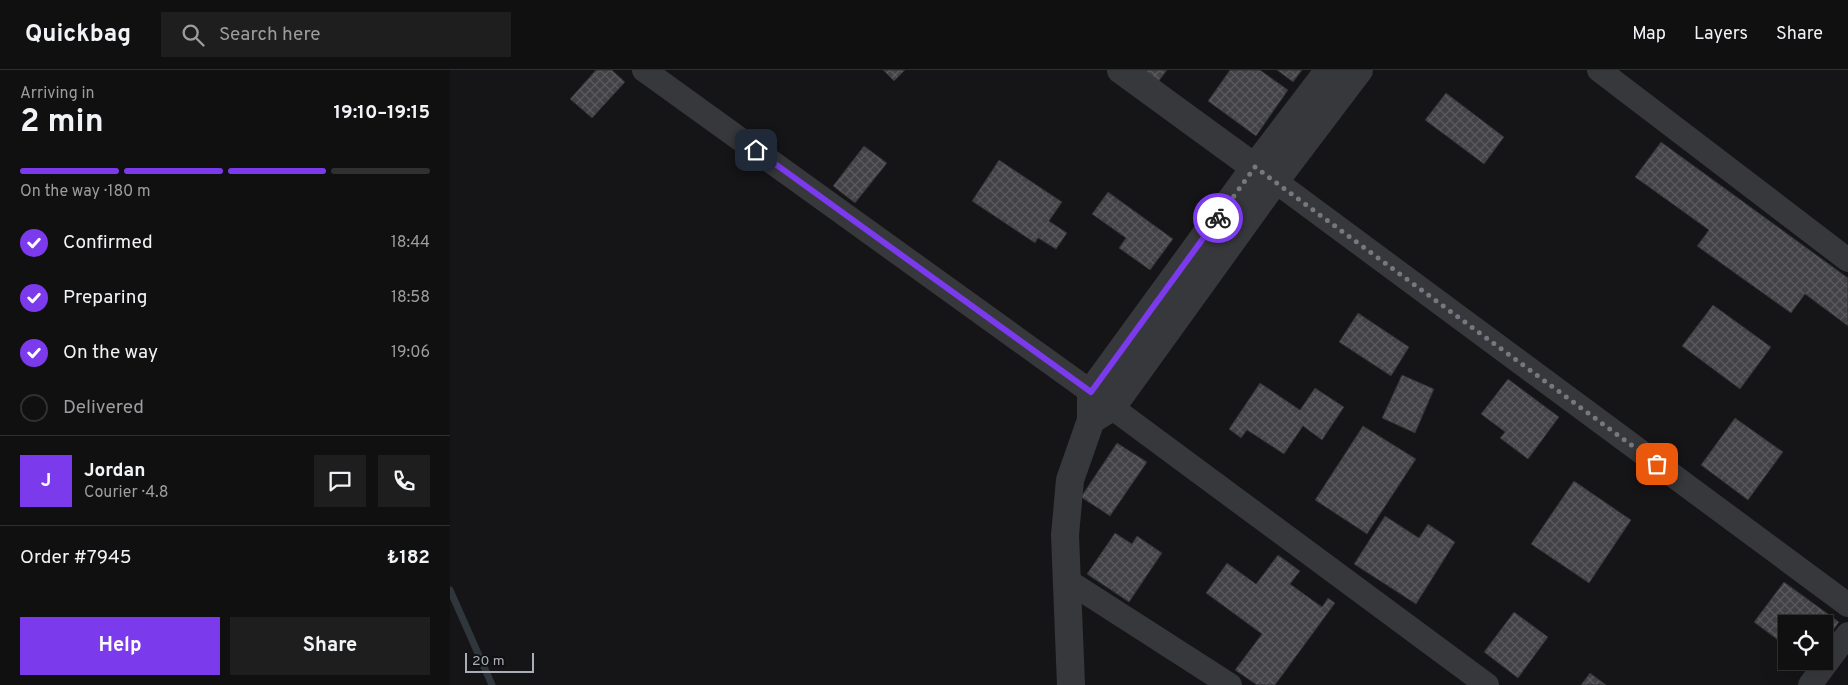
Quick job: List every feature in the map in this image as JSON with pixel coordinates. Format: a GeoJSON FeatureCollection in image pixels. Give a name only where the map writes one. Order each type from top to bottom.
{"type":"FeatureCollection","features":[{"type":"Feature","properties":{"kind":"street"},"geometry":{"type":"LineString","coordinates":[[644,70],[1098,406],[1487,685]]}},
{"type":"Feature","properties":{"kind":"street"},"geometry":{"type":"LineString","coordinates":[[1121,70],[1265,174],[1848,605]]}},
{"type":"Feature","properties":{"kind":"street"},"geometry":{"type":"LineString","coordinates":[[1071,685],[1065,535],[1070,480],[1098,406],[1265,174],[1329,70]]}},
{"type":"Feature","properties":{"kind":"street"},"geometry":{"type":"LineString","coordinates":[[1265,174],[1359,70]]}},
{"type":"Feature","properties":{"kind":"street"},"geometry":{"type":"LineString","coordinates":[[1599,70],[1848,260]]}},
{"type":"Feature","properties":{"kind":"street"},"geometry":{"type":"LineString","coordinates":[[1068,581],[1230,685]]}},
{"type":"Feature","properties":{"kind":"street"},"geometry":{"type":"LineString","coordinates":[[1810,685],[1848,634]]}},
{"type":"Feature","properties":{"kind":"building"},"geometry":{"type":"Polygon","coordinates":[[[596,70],[612,70],[625,82],[592,118],[570,99],[596,70]]]}},
{"type":"Feature","properties":{"kind":"building"},"geometry":{"type":"Polygon","coordinates":[[[883,70],[905,70],[894,81],[883,70]]]}},
{"type":"Feature","properties":{"kind":"building"},"geometry":{"type":"Polygon","coordinates":[[[1143,70],[1167,70],[1158,82],[1143,70]]]}},
{"type":"Feature","properties":{"kind":"building"},"geometry":{"type":"Polygon","coordinates":[[[1230,70],[1260,70],[1288,90],[1256,136],[1208,101],[1230,70]]]}},
{"type":"Feature","properties":{"kind":"building"},"geometry":{"type":"Polygon","coordinates":[[[1277,70],[1302,70],[1293,82],[1277,70]]]}},
{"type":"Feature","properties":{"kind":"building"},"geometry":{"type":"Polygon","coordinates":[[[1446,93],[1504,137],[1484,164],[1425,120],[1446,93]]]}},
{"type":"Feature","properties":{"kind":"building"},"geometry":{"type":"Polygon","coordinates":[[[1661,142],[1848,278],[1848,326],[1805,294],[1791,313],[1697,246],[1709,230],[1635,177],[1661,142]]]}},
{"type":"Feature","properties":{"kind":"building"},"geometry":{"type":"Polygon","coordinates":[[[864,146],[887,163],[855,203],[833,186],[864,146]]]}},
{"type":"Feature","properties":{"kind":"building"},"geometry":{"type":"Polygon","coordinates":[[[999,160],[1062,202],[1049,221],[1067,233],[1056,249],[1038,238],[1035,243],[972,201],[999,160]]]}},
{"type":"Feature","properties":{"kind":"building"},"geometry":{"type":"Polygon","coordinates":[[[1108,192],[1173,239],[1150,270],[1119,248],[1126,238],[1092,214],[1108,192]]]}},
{"type":"Feature","properties":{"kind":"building"},"geometry":{"type":"Polygon","coordinates":[[[1713,305],[1771,347],[1740,389],[1682,346],[1713,305]]]}},
{"type":"Feature","properties":{"kind":"building"},"geometry":{"type":"Polygon","coordinates":[[[1358,313],[1409,347],[1391,376],[1339,342],[1358,313]]]}},
{"type":"Feature","properties":{"kind":"building"},"geometry":{"type":"Polygon","coordinates":[[[1402,375],[1434,389],[1415,433],[1382,418],[1402,375]]]}},
{"type":"Feature","properties":{"kind":"building"},"geometry":{"type":"Polygon","coordinates":[[[1508,379],[1559,417],[1528,459],[1500,438],[1505,432],[1481,414],[1508,379]]]}},
{"type":"Feature","properties":{"kind":"building"},"geometry":{"type":"Polygon","coordinates":[[[1260,383],[1300,410],[1315,388],[1344,407],[1322,440],[1303,426],[1284,454],[1247,430],[1241,438],[1229,429],[1260,383]]]}},
{"type":"Feature","properties":{"kind":"building"},"geometry":{"type":"Polygon","coordinates":[[[1735,418],[1783,452],[1748,500],[1701,465],[1735,418]]]}},
{"type":"Feature","properties":{"kind":"building"},"geometry":{"type":"Polygon","coordinates":[[[1363,426],[1416,459],[1367,534],[1315,500],[1363,426]]]}},
{"type":"Feature","properties":{"kind":"building"},"geometry":{"type":"Polygon","coordinates":[[[1117,443],[1147,462],[1110,516],[1081,497],[1117,443]]]}},
{"type":"Feature","properties":{"kind":"building"},"geometry":{"type":"Polygon","coordinates":[[[1574,481],[1631,520],[1589,583],[1531,544],[1574,481]]]}},
{"type":"Feature","properties":{"kind":"building"},"geometry":{"type":"Polygon","coordinates":[[[1385,516],[1419,538],[1428,524],[1455,542],[1416,604],[1354,564],[1385,516]]]}},
{"type":"Feature","properties":{"kind":"building"},"geometry":{"type":"Polygon","coordinates":[[[1115,533],[1132,544],[1137,536],[1162,553],[1129,602],[1087,574],[1115,533]]]}},
{"type":"Feature","properties":{"kind":"building"},"geometry":{"type":"Polygon","coordinates":[[[1278,555],[1300,571],[1290,584],[1322,607],[1328,598],[1335,603],[1275,685],[1257,685],[1235,670],[1262,634],[1206,593],[1227,563],[1256,584],[1278,555]]]}},
{"type":"Feature","properties":{"kind":"building"},"geometry":{"type":"Polygon","coordinates":[[[1784,582],[1829,615],[1778,615],[1778,640],[1754,622],[1784,582]]]}},
{"type":"Feature","properties":{"kind":"building"},"geometry":{"type":"Polygon","coordinates":[[[1514,612],[1548,637],[1518,678],[1484,652],[1514,612]]]}},
{"type":"Feature","properties":{"kind":"building"},"geometry":{"type":"Polygon","coordinates":[[[1833,618],[1839,622],[1833,630],[1833,618]]]}},
{"type":"Feature","properties":{"kind":"building"},"geometry":{"type":"Polygon","coordinates":[[[1590,673],[1606,685],[1581,685],[1590,673]]]}},
{"type":"Feature","properties":{"kind":"waterway"},"geometry":{"type":"LineString","coordinates":[[450,590],[492,685]]}},
{"type":"Feature","properties":{"kind":"way so far"},"geometry":{"type":"LineString","coordinates":[[1218,218],[1255,167],[1657,464]]}},
{"type":"Feature","properties":{"kind":"route"},"geometry":{"type":"LineString","coordinates":[[756,150],[1091,392],[1218,218]]}}]}
